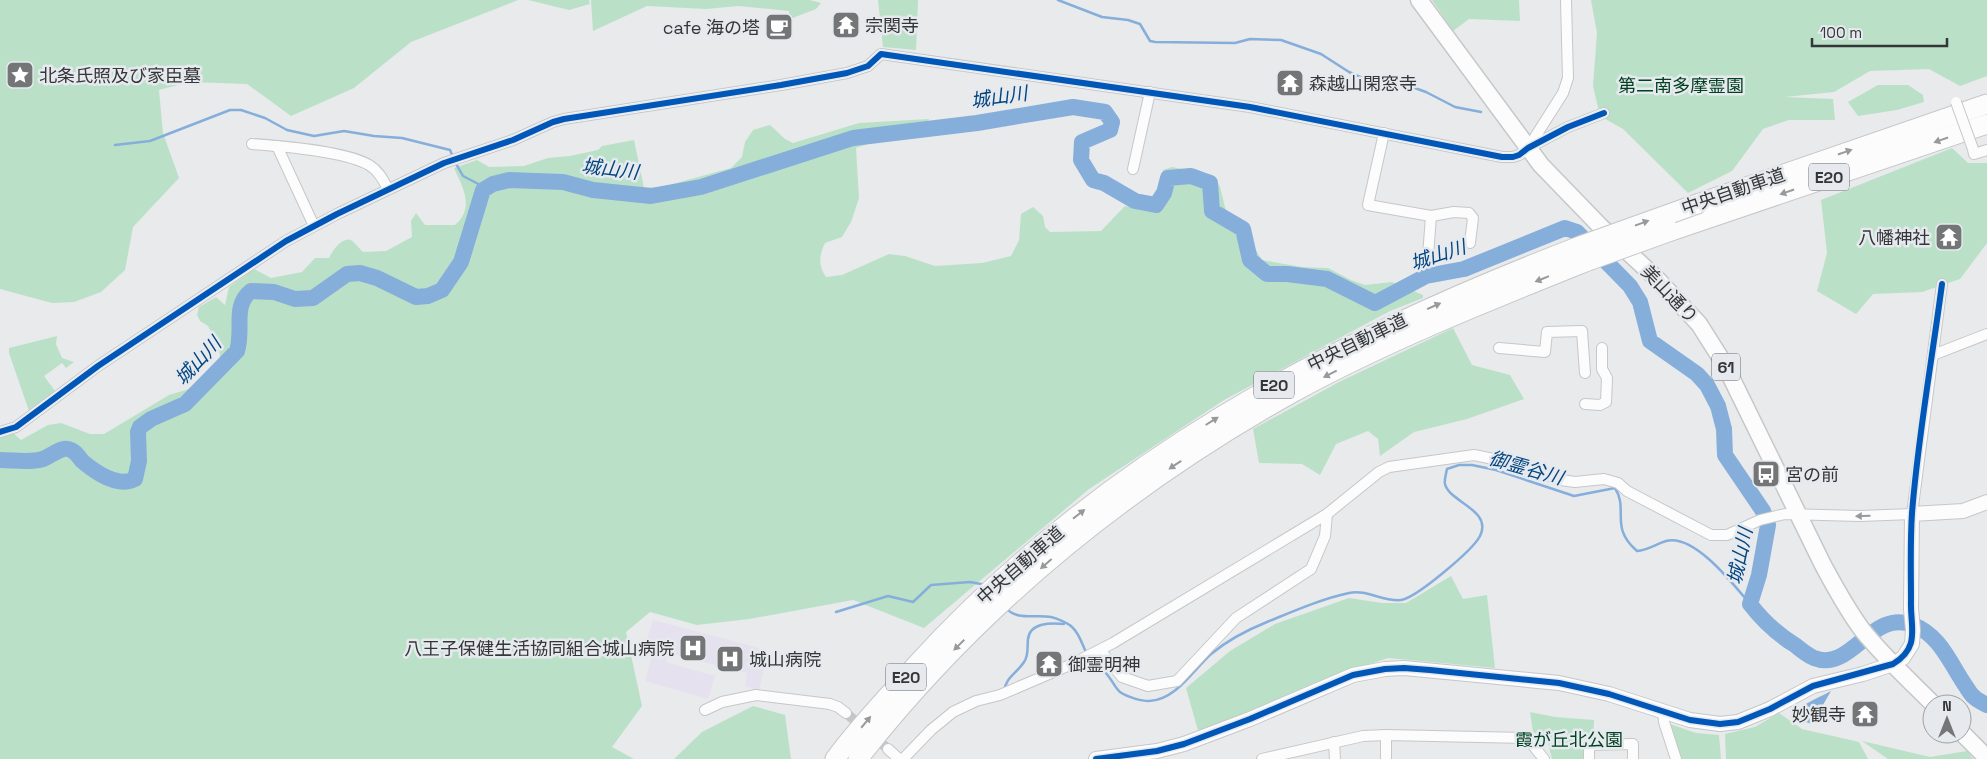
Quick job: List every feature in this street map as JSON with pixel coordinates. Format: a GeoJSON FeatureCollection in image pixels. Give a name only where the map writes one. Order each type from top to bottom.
{"type":"FeatureCollection","features":[{"type":"Feature","properties":{"kind":"highway","name":"中央自動車道"},"geometry":{"type":"LineString","coordinates":[[1584,254],[1700,203],[1987,104]]}},
{"type":"Feature","properties":{"kind":"highway","name":"中央自動車道"},"geometry":{"type":"LineString","coordinates":[[835,759],[936,643],[987,604],[1008,585],[1047,540],[1106,493],[1168,449],[1303,368],[1394,324],[1519,269],[1672,231],[1987,124]]}},
{"type":"Feature","properties":{"kind":"highway","name":"中央自動車道"},"geometry":{"type":"LineString","coordinates":[[858,759],[885,724],[910,697],[987,604]]}},
{"type":"Feature","properties":{"kind":"main road","name":"美山通り"},"geometry":{"type":"LineString","coordinates":[[1419,0],[1528,148],[1564,190],[1656,278],[1699,324],[1725,365],[1832,581],[1862,629],[1893,664]]}},
{"type":"Feature","properties":{"kind":"main road","name":"61"},"geometry":{"type":"LineString","coordinates":[[1893,664],[1923,694]]}},
{"type":"Feature","properties":{"kind":"main road"},"geometry":{"type":"LineString","coordinates":[[1972,743],[1987,758]]}},
{"type":"Feature","properties":{"kind":"street"},"geometry":{"type":"LineString","coordinates":[[1528,148],[1544,126],[1563,93],[1568,78],[1566,1]]}},
{"type":"Feature","properties":{"kind":"street"},"geometry":{"type":"LineString","coordinates":[[0,432],[16,427],[87,374],[286,241],[444,163],[513,140],[564,119],[781,86],[847,73],[868,66],[881,54],[1278,112],[1502,157],[1519,155],[1528,148],[1568,127],[1604,113]]}},
{"type":"Feature","properties":{"kind":"street"},"geometry":{"type":"LineString","coordinates":[[1133,169],[1150,92]]}},
{"type":"Feature","properties":{"kind":"street"},"geometry":{"type":"LineString","coordinates":[[1955,100],[1974,154],[1987,150]]}},
{"type":"Feature","properties":{"kind":"street"},"geometry":{"type":"LineString","coordinates":[[1384,133],[1368,205],[1431,216],[1454,212],[1468,213],[1473,218],[1470,243]]}},
{"type":"Feature","properties":{"kind":"street"},"geometry":{"type":"LineString","coordinates":[[252,144],[353,158],[370,165],[380,174],[388,189]]}},
{"type":"Feature","properties":{"kind":"street"},"geometry":{"type":"LineString","coordinates":[[277,146],[314,226]]}},
{"type":"Feature","properties":{"kind":"street"},"geometry":{"type":"LineString","coordinates":[[1428,256],[1431,216]]}},
{"type":"Feature","properties":{"kind":"street"},"geometry":{"type":"LineString","coordinates":[[1096,759],[1157,751],[1184,744],[1250,720],[1353,675],[1385,669],[1430,670],[1559,683],[1590,689],[1709,724],[1738,722],[1770,709],[1813,686],[1893,664],[1903,658],[1912,644],[1912,514],[1942,284]]}},
{"type":"Feature","properties":{"kind":"street"},"geometry":{"type":"LineString","coordinates":[[1499,348],[1545,352],[1547,332],[1582,332],[1585,373]]}},
{"type":"Feature","properties":{"kind":"street"},"geometry":{"type":"LineString","coordinates":[[1933,355],[1987,334]]}},
{"type":"Feature","properties":{"kind":"street"},"geometry":{"type":"LineString","coordinates":[[1585,404],[1600,406],[1606,402],[1607,378],[1602,369],[1602,348]]}},
{"type":"Feature","properties":{"kind":"street"},"geometry":{"type":"LineString","coordinates":[[888,749],[901,759],[952,712],[976,701],[1003,693],[1093,654],[1327,514],[1379,472],[1390,467],[1474,455],[1508,462],[1568,481],[1604,480],[1618,483],[1628,491],[1711,535],[1727,535],[1771,516],[1785,514],[1860,516],[1963,511],[1987,502]]}},
{"type":"Feature","properties":{"kind":"street"},"geometry":{"type":"LineString","coordinates":[[1093,654],[1122,677],[1148,686],[1177,681],[1236,618],[1311,569],[1325,536],[1327,514]]}},
{"type":"Feature","properties":{"kind":"street"},"geometry":{"type":"LineString","coordinates":[[705,710],[722,702],[756,695],[830,704],[846,713]]}},
{"type":"Feature","properties":{"kind":"street"},"geometry":{"type":"LineString","coordinates":[[1663,711],[1664,722],[1676,759]]}},
{"type":"Feature","properties":{"kind":"street"},"geometry":{"type":"LineString","coordinates":[[1386,735],[1386,759]]}},
{"type":"Feature","properties":{"kind":"street"},"geometry":{"type":"LineString","coordinates":[[1262,759],[1364,736],[1386,735],[1527,738],[1544,759]]}},
{"type":"Feature","properties":{"kind":"street"},"geometry":{"type":"LineString","coordinates":[[1334,742],[1335,759]]}},
{"type":"Feature","properties":{"kind":"street"},"geometry":{"type":"LineString","coordinates":[[1589,759],[1589,745],[1633,744],[1633,759]]}},
{"type":"Feature","properties":{"kind":"shaded area","name":"城山病院"},"geometry":{"type":"Polygon","coordinates":[[[653,620],[759,648],[759,650],[768,653],[759,690],[745,686],[747,673],[669,653],[666,662],[715,676],[708,699],[645,681],[651,658],[661,660],[663,652],[650,648],[652,641],[647,639],[653,620]]]}},
{"type":"Feature","properties":{"kind":"green space"},"geometry":{"type":"Polygon","coordinates":[[[0,0],[518,0],[411,42],[354,88],[291,116],[247,84],[189,82],[159,90],[163,133],[179,178],[133,227],[125,270],[101,292],[74,302],[52,303],[0,289],[0,0]]]}},
{"type":"Feature","properties":{"kind":"green space"},"geometry":{"type":"Polygon","coordinates":[[[528,0],[589,0],[590,4],[569,10],[528,0]]]}},
{"type":"Feature","properties":{"kind":"green space"},"geometry":{"type":"Polygon","coordinates":[[[591,0],[810,0],[821,3],[816,9],[790,19],[789,11],[738,6],[706,9],[647,6],[593,31],[591,0]]]}},
{"type":"Feature","properties":{"kind":"green space"},"geometry":{"type":"Polygon","coordinates":[[[878,0],[918,0],[916,50],[883,47],[878,0]]]}},
{"type":"Feature","properties":{"kind":"green space"},"geometry":{"type":"Polygon","coordinates":[[[1432,0],[1519,0],[1520,21],[1469,19],[1453,31],[1432,0]]]}},
{"type":"Feature","properties":{"kind":"green space","name":"第二南多摩霊園"},"geometry":{"type":"Polygon","coordinates":[[[1591,0],[1987,0],[1987,76],[1960,86],[1929,69],[1870,71],[1834,92],[1785,97],[1833,99],[1835,120],[1789,120],[1763,129],[1732,171],[1688,193],[1623,129],[1600,116],[1593,86],[1597,33],[1591,0]]]}},
{"type":"Feature","properties":{"kind":"green space"},"geometry":{"type":"Polygon","coordinates":[[[1878,85],[1908,85],[1923,95],[1924,102],[1897,110],[1858,116],[1848,102],[1878,85]]]}},
{"type":"Feature","properties":{"kind":"green space"},"geometry":{"type":"Polygon","coordinates":[[[929,119],[928,123],[856,148],[859,198],[851,222],[842,237],[825,243],[821,264],[826,277],[842,275],[889,254],[905,256],[935,266],[982,263],[1011,256],[1019,240],[1021,214],[1033,207],[1043,216],[1045,227],[1050,232],[1101,231],[1125,206],[1146,211],[1159,194],[1163,170],[1172,167],[1213,175],[1220,187],[1226,211],[1238,220],[1262,260],[1302,267],[1328,268],[1365,285],[1392,282],[1423,295],[1423,298],[1390,311],[1224,400],[1089,489],[924,628],[853,600],[749,619],[697,625],[650,612],[626,632],[642,706],[612,747],[634,759],[0,759],[0,437],[13,433],[21,440],[48,425],[61,423],[90,434],[104,434],[169,395],[189,389],[221,361],[218,345],[208,326],[200,321],[197,315],[199,307],[216,297],[225,305],[229,287],[254,269],[271,278],[302,272],[315,258],[329,258],[337,246],[347,240],[351,240],[363,252],[386,251],[412,237],[411,221],[416,213],[425,225],[455,225],[465,211],[466,204],[464,190],[454,168],[477,160],[489,167],[524,166],[548,158],[570,156],[598,150],[602,146],[634,140],[644,188],[662,187],[731,168],[742,157],[745,142],[753,130],[770,125],[785,139],[793,143],[859,123],[929,119]]]}},
{"type":"Feature","properties":{"kind":"green space"},"geometry":{"type":"Polygon","coordinates":[[[1952,148],[1968,163],[1987,163],[1987,243],[1960,279],[1922,292],[1873,294],[1856,314],[1817,291],[1827,253],[1821,200],[1952,148]]]}},
{"type":"Feature","properties":{"kind":"green space"},"geometry":{"type":"Polygon","coordinates":[[[1453,328],[1472,365],[1510,375],[1524,399],[1467,419],[1414,432],[1380,456],[1378,439],[1368,431],[1336,444],[1320,475],[1302,464],[1259,463],[1253,429],[1339,382],[1453,328]]]}},
{"type":"Feature","properties":{"kind":"green space"},"geometry":{"type":"Polygon","coordinates":[[[57,336],[56,344],[62,358],[74,362],[66,368],[62,363],[44,376],[55,391],[29,411],[9,353],[9,348],[57,336]]]}},
{"type":"Feature","properties":{"kind":"green space"},"geometry":{"type":"Polygon","coordinates":[[[1451,576],[1463,599],[1487,595],[1495,668],[1388,658],[1322,680],[1199,734],[1186,688],[1230,651],[1275,624],[1349,598],[1382,603],[1406,603],[1451,576]]]}},
{"type":"Feature","properties":{"kind":"green space"},"geometry":{"type":"Polygon","coordinates":[[[753,706],[785,715],[791,759],[674,759],[702,732],[753,706]]]}},
{"type":"Feature","properties":{"kind":"green space","name":"霞が丘北公園"},"geometry":{"type":"Polygon","coordinates":[[[1530,712],[1555,717],[1594,720],[1593,745],[1589,759],[1552,759],[1547,739],[1533,732],[1530,712]]]}},
{"type":"Feature","properties":{"kind":"green space"},"geometry":{"type":"Polygon","coordinates":[[[1779,713],[1802,729],[1859,742],[1868,759],[1726,759],[1725,734],[1755,727],[1779,713]]]}},
{"type":"Feature","properties":{"kind":"green space"},"geometry":{"type":"Polygon","coordinates":[[[1670,724],[1696,733],[1719,735],[1721,759],[1680,759],[1670,724]]]}},
{"type":"Feature","properties":{"kind":"green space"},"geometry":{"type":"Polygon","coordinates":[[[1862,741],[1930,757],[1967,751],[1973,759],[1888,759],[1862,741]]]}},
{"type":"Feature","properties":{"kind":"water"},"geometry":{"type":"Polygon","coordinates":[[[1831,691],[1812,724],[1790,717],[1803,706],[1831,691]]]}},
{"type":"Feature","properties":{"kind":"waterway"},"geometry":{"type":"LineString","coordinates":[[1058,0],[1102,17],[1128,20],[1140,24],[1150,41],[1155,42],[1235,43],[1250,39],[1281,40],[1321,54],[1349,72],[1367,80],[1401,83],[1426,92],[1455,107],[1481,112]]}},
{"type":"Feature","properties":{"kind":"waterway","name":"城山川"},"geometry":{"type":"LineString","coordinates":[[0,460],[38,460],[68,449],[74,452],[87,465],[107,478],[121,482],[135,479],[139,461],[138,432],[140,427],[151,419],[185,404],[237,351],[240,311],[245,297],[251,291],[274,292],[295,299],[313,298],[347,274],[360,273],[377,278],[416,297],[428,296],[442,290],[461,262],[483,190],[493,184],[509,180],[563,182],[593,190],[651,196],[701,187],[853,138],[977,123],[1073,107],[1105,112],[1112,122],[1110,130],[1082,142],[1081,160],[1093,180],[1104,183],[1135,201],[1156,205],[1164,193],[1168,178],[1191,176],[1210,183],[1212,211],[1243,229],[1250,260],[1267,274],[1287,274],[1327,279],[1375,303],[1426,276],[1464,269],[1565,228],[1577,232],[1630,286],[1640,302],[1650,341],[1697,374],[1707,385],[1718,406],[1724,429],[1725,455],[1763,511],[1768,525],[1759,575],[1750,604],[1760,616],[1776,632],[1806,654],[1814,658],[1827,660],[1840,657],[1885,625],[1898,622],[1913,625],[1930,636],[1944,650],[1971,694],[1987,705]]}},
{"type":"Feature","properties":{"kind":"waterway"},"geometry":{"type":"LineString","coordinates":[[115,145],[150,141],[230,110],[241,110],[265,118],[287,130],[314,136],[344,131],[402,138],[450,150],[453,157]]}},
{"type":"Feature","properties":{"kind":"waterway"},"geometry":{"type":"LineString","coordinates":[[455,162],[463,176],[486,188]]}},
{"type":"Feature","properties":{"kind":"waterway","name":"城山川"},"geometry":{"type":"LineString","coordinates":[[1568,223],[1570,230]]}},
{"type":"Feature","properties":{"kind":"waterway","name":"御霊谷川"},"geometry":{"type":"LineString","coordinates":[[1091,658],[1123,694],[1149,701],[1159,699],[1176,690],[1211,654],[1252,628],[1318,602],[1349,593],[1356,592],[1394,600],[1408,597],[1431,583],[1444,572],[1467,552],[1480,536],[1481,519],[1454,496],[1445,484],[1447,469],[1459,465],[1472,465],[1496,470],[1574,496],[1615,488],[1619,496],[1621,526],[1629,542],[1637,551],[1666,541],[1677,541],[1689,545],[1701,552],[1712,562],[1750,604]]}},
{"type":"Feature","properties":{"kind":"waterway","name":"御霊谷川"},"geometry":{"type":"LineString","coordinates":[[836,612],[888,596],[913,602],[931,585],[970,582],[986,585]]}},
{"type":"Feature","properties":{"kind":"waterway","name":"御霊谷川"},"geometry":{"type":"LineString","coordinates":[[1006,608],[1010,612],[1021,616],[1051,617],[1068,624],[1077,633],[1087,654]]}},
{"type":"Feature","properties":{"kind":"waterway","name":"御霊谷川"},"geometry":{"type":"LineString","coordinates":[[1004,691],[1009,679],[1026,659],[1028,639],[1033,629],[1042,625],[1064,624]]}},
{"type":"Feature","properties":{"kind":"tunnel"},"geometry":{"type":"LineString","coordinates":[[846,713],[888,749]]}},
{"type":"Feature","properties":{"kind":"cycle path"},"geometry":{"type":"LineString","coordinates":[[0,432],[16,427],[98,366],[286,241],[337,214],[444,163],[513,140],[564,119],[847,73],[868,66],[881,54],[1250,107],[1502,157],[1519,155],[1528,148],[1568,127],[1604,113]]}},
{"type":"Feature","properties":{"kind":"cycle path"},"geometry":{"type":"LineString","coordinates":[[1096,759],[1157,751],[1184,744],[1250,719],[1353,675],[1385,669],[1430,670],[1559,683],[1609,694],[1690,720],[1720,724],[1738,722],[1770,709],[1813,686],[1893,664],[1907,651],[1912,636],[1912,513],[1921,427],[1942,284]]}},
{"type":"Feature","properties":{"kind":"place","name":"宗関寺"},"geometry":{"type":"Point","coordinates":[846,25]}},
{"type":"Feature","properties":{"kind":"place","name":"cafe 海の塔"},"geometry":{"type":"Point","coordinates":[779,27]}},
{"type":"Feature","properties":{"kind":"place","name":"北条氏照及び家臣墓"},"geometry":{"type":"Point","coordinates":[20,75]}},
{"type":"Feature","properties":{"kind":"place","name":"森越山閑窓寺"},"geometry":{"type":"Point","coordinates":[1290,83]}},
{"type":"Feature","properties":{"kind":"place","name":"八幡神社"},"geometry":{"type":"Point","coordinates":[1949,237]}},
{"type":"Feature","properties":{"kind":"place","name":"宮の前"},"geometry":{"type":"Point","coordinates":[1766,474]}},
{"type":"Feature","properties":{"kind":"place","name":"八王子保健生活協同組合城山病院"},"geometry":{"type":"Point","coordinates":[693,648]}},
{"type":"Feature","properties":{"kind":"place","name":"城山病院"},"geometry":{"type":"Point","coordinates":[730,659]}},
{"type":"Feature","properties":{"kind":"place","name":"御霊明神"},"geometry":{"type":"Point","coordinates":[1049,664]}},
{"type":"Feature","properties":{"kind":"place","name":"妙観寺"},"geometry":{"type":"Point","coordinates":[1865,714]}}]}
